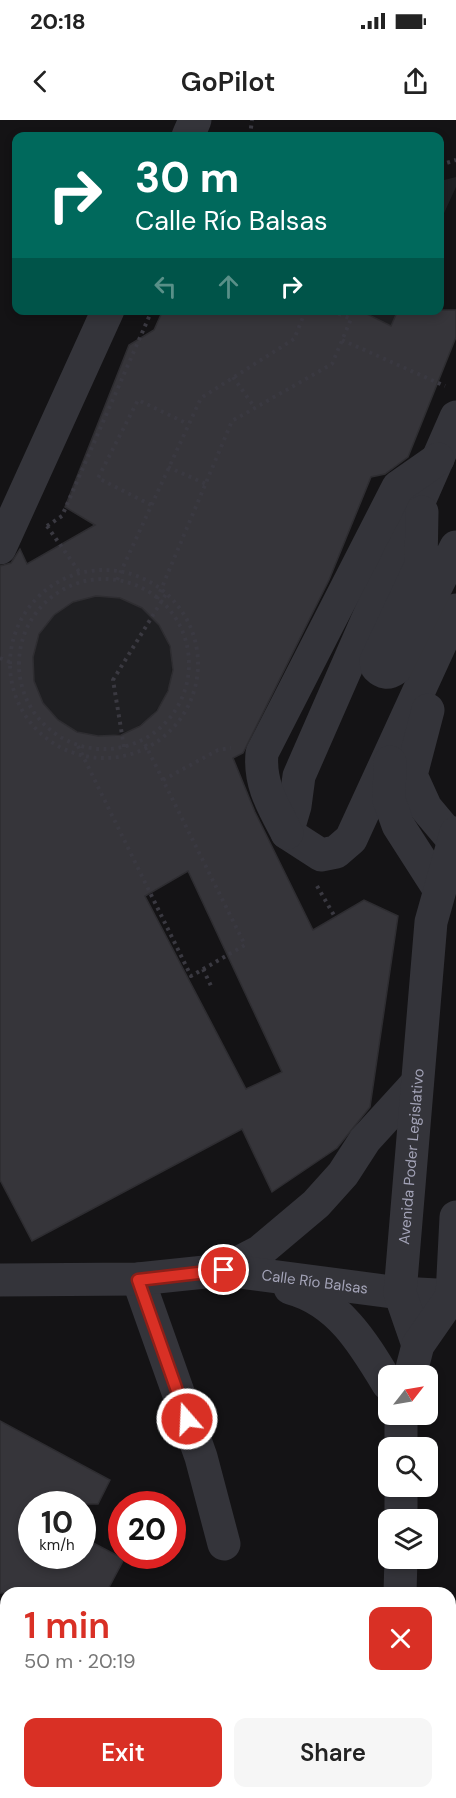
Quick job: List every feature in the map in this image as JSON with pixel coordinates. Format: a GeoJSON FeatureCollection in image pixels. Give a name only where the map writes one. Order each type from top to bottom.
{"type":"FeatureCollection","features":[{"type":"Feature","properties":{"kind":"street"},"geometry":{"type":"LineString","coordinates":[[0,548],[106,315]]}},
{"type":"Feature","properties":{"kind":"street"},"geometry":{"type":"LineString","coordinates":[[287,833],[295,806],[299,776],[456,417]]}},
{"type":"Feature","properties":{"kind":"street"},"geometry":{"type":"LineString","coordinates":[[438,459],[398,487],[262,753],[260,770],[264,788],[287,833],[321,855],[336,852],[351,839],[456,610]]}},
{"type":"Feature","properties":{"kind":"street"},"geometry":{"type":"LineString","coordinates":[[422,498],[421,565],[376,661],[377,668],[382,672],[389,673],[395,669],[456,547]]}},
{"type":"Feature","properties":{"kind":"street"},"geometry":{"type":"LineString","coordinates":[[454,836],[426,808],[411,775],[425,716],[442,681],[456,629]]}},
{"type":"Feature","properties":{"kind":"street"},"geometry":{"type":"LineString","coordinates":[[390,754],[389,801],[398,825],[439,889]]}},
{"type":"Feature","properties":{"kind":"street","name":"Avenida Poder Legislativo"},"geometry":{"type":"LineString","coordinates":[[418,1345],[400,1293],[431,922],[454,836]]}},
{"type":"Feature","properties":{"kind":"street"},"geometry":{"type":"LineString","coordinates":[[224,1270],[259,1252],[316,1204],[343,1174],[365,1140],[417,1083]]}},
{"type":"Feature","properties":{"kind":"street"},"geometry":{"type":"LineString","coordinates":[[413,1365],[418,1345],[454,1296],[456,1217]]}},
{"type":"Feature","properties":{"kind":"street"},"geometry":{"type":"LineString","coordinates":[[224,1270],[299,1290],[333,1310],[362,1342],[378,1368]]}},
{"type":"Feature","properties":{"kind":"street","name":"Calle Río Balsas"},"geometry":{"type":"LineString","coordinates":[[0,1280],[138,1280],[224,1270],[400,1293],[454,1296]]}},
{"type":"Feature","properties":{"kind":"street"},"geometry":{"type":"LineString","coordinates":[[138,1280],[201,1457],[224,1544]]}},
{"type":"Feature","properties":{"kind":"street"},"geometry":{"type":"LineString","coordinates":[[400,1569],[400,1587]]}},
{"type":"Feature","properties":{"kind":"path"},"geometry":{"type":"LineString","coordinates":[[38,532],[62,516],[150,315]]}},
{"type":"Feature","properties":{"kind":"path"},"geometry":{"type":"LineString","coordinates":[[117,580],[201,398],[294,339],[304,315]]}},
{"type":"Feature","properties":{"kind":"path"},"geometry":{"type":"LineString","coordinates":[[157,599],[232,421],[332,364],[351,319],[342,315]]}},
{"type":"Feature","properties":{"kind":"path"},"geometry":{"type":"LineString","coordinates":[[342,340],[456,391]]}},
{"type":"Feature","properties":{"kind":"path"},"geometry":{"type":"LineString","coordinates":[[233,377],[255,408]]}},
{"type":"Feature","properties":{"kind":"path"},"geometry":{"type":"LineString","coordinates":[[151,505],[98,478],[138,400],[189,424]]}},
{"type":"Feature","properties":{"kind":"path"},"geometry":{"type":"LineString","coordinates":[[168,467],[206,484]]}},
{"type":"Feature","properties":{"kind":"path"},"geometry":{"type":"LineString","coordinates":[[47,526],[80,573]]}},
{"type":"Feature","properties":{"kind":"path"},"geometry":{"type":"LineString","coordinates":[[89,570],[120,571],[149,580],[174,600],[191,626],[199,657],[196,688],[183,717],[163,740],[135,755],[104,760],[73,754],[45,740],[24,716],[12,687],[10,662],[17,625],[34,599],[59,580],[80,573],[89,570]]}},
{"type":"Feature","properties":{"kind":"path"},"geometry":{"type":"LineString","coordinates":[[93,579],[117,580],[148,591],[169,609],[183,632],[190,658],[187,686],[176,711],[158,731],[134,745],[106,750],[78,746],[52,732],[33,711],[21,685],[19,656],[26,629],[42,605],[65,588],[93,579]]}},
{"type":"Feature","properties":{"kind":"path"},"geometry":{"type":"LineString","coordinates":[[124,747],[113,680],[166,594]]}},
{"type":"Feature","properties":{"kind":"path"},"geometry":{"type":"LineString","coordinates":[[0,658],[10,662]]}},
{"type":"Feature","properties":{"kind":"path"},"geometry":{"type":"LineString","coordinates":[[78,746],[191,976],[245,945],[143,740]]}},
{"type":"Feature","properties":{"kind":"path"},"geometry":{"type":"LineString","coordinates":[[163,780],[218,750],[237,747]]}},
{"type":"Feature","properties":{"kind":"path"},"geometry":{"type":"LineString","coordinates":[[203,969],[212,988]]}},
{"type":"Feature","properties":{"kind":"shaded area"},"geometry":{"type":"Polygon","coordinates":[[[456,177],[456,187],[444,213],[444,180],[456,177]]]}},
{"type":"Feature","properties":{"kind":"shaded area"},"geometry":{"type":"Polygon","coordinates":[[[368,315],[396,315],[391,326],[368,315]]]}},
{"type":"Feature","properties":{"kind":"shaded area"},"geometry":{"type":"Polygon","coordinates":[[[102,596],[129,602],[141,608],[151,617],[160,627],[166,639],[172,666],[166,693],[160,705],[151,715],[141,724],[129,730],[102,736],[75,730],[63,724],[53,715],[44,705],[38,693],[32,666],[38,639],[44,627],[53,617],[63,608],[75,602],[102,596]]]}},
{"type":"Feature","properties":{"kind":"building"},"geometry":{"type":"Polygon","coordinates":[[[444,310],[456,310],[456,337],[408,457],[385,474],[371,477],[329,580],[243,753],[233,758],[255,812],[313,930],[364,900],[398,916],[370,1107],[337,1148],[272,1192],[242,1129],[32,1241],[0,1180],[0,566],[11,563],[20,549],[27,564],[95,525],[65,507],[129,345],[154,330],[161,315],[369,315],[391,326],[396,315],[444,315],[444,310]],[[96,596],[73,602],[54,615],[39,634],[33,657],[34,681],[43,703],[58,720],[77,732],[98,736],[121,735],[140,726],[157,711],[168,691],[173,670],[170,646],[159,625],[142,608],[120,598],[96,596]],[[188,871],[145,896],[246,1089],[282,1072],[188,871]]]}},
{"type":"Feature","properties":{"kind":"building"},"geometry":{"type":"Polygon","coordinates":[[[0,1421],[110,1480],[98,1504],[96,1504],[96,1491],[18,1491],[18,1569],[96,1569],[96,1544],[108,1551],[108,1569],[119,1569],[109,1587],[0,1587],[0,1421]]]}},
{"type":"Feature","properties":{"kind":"route"},"geometry":{"type":"LineString","coordinates":[[187,1419],[138,1280],[224,1270]]}}]}
